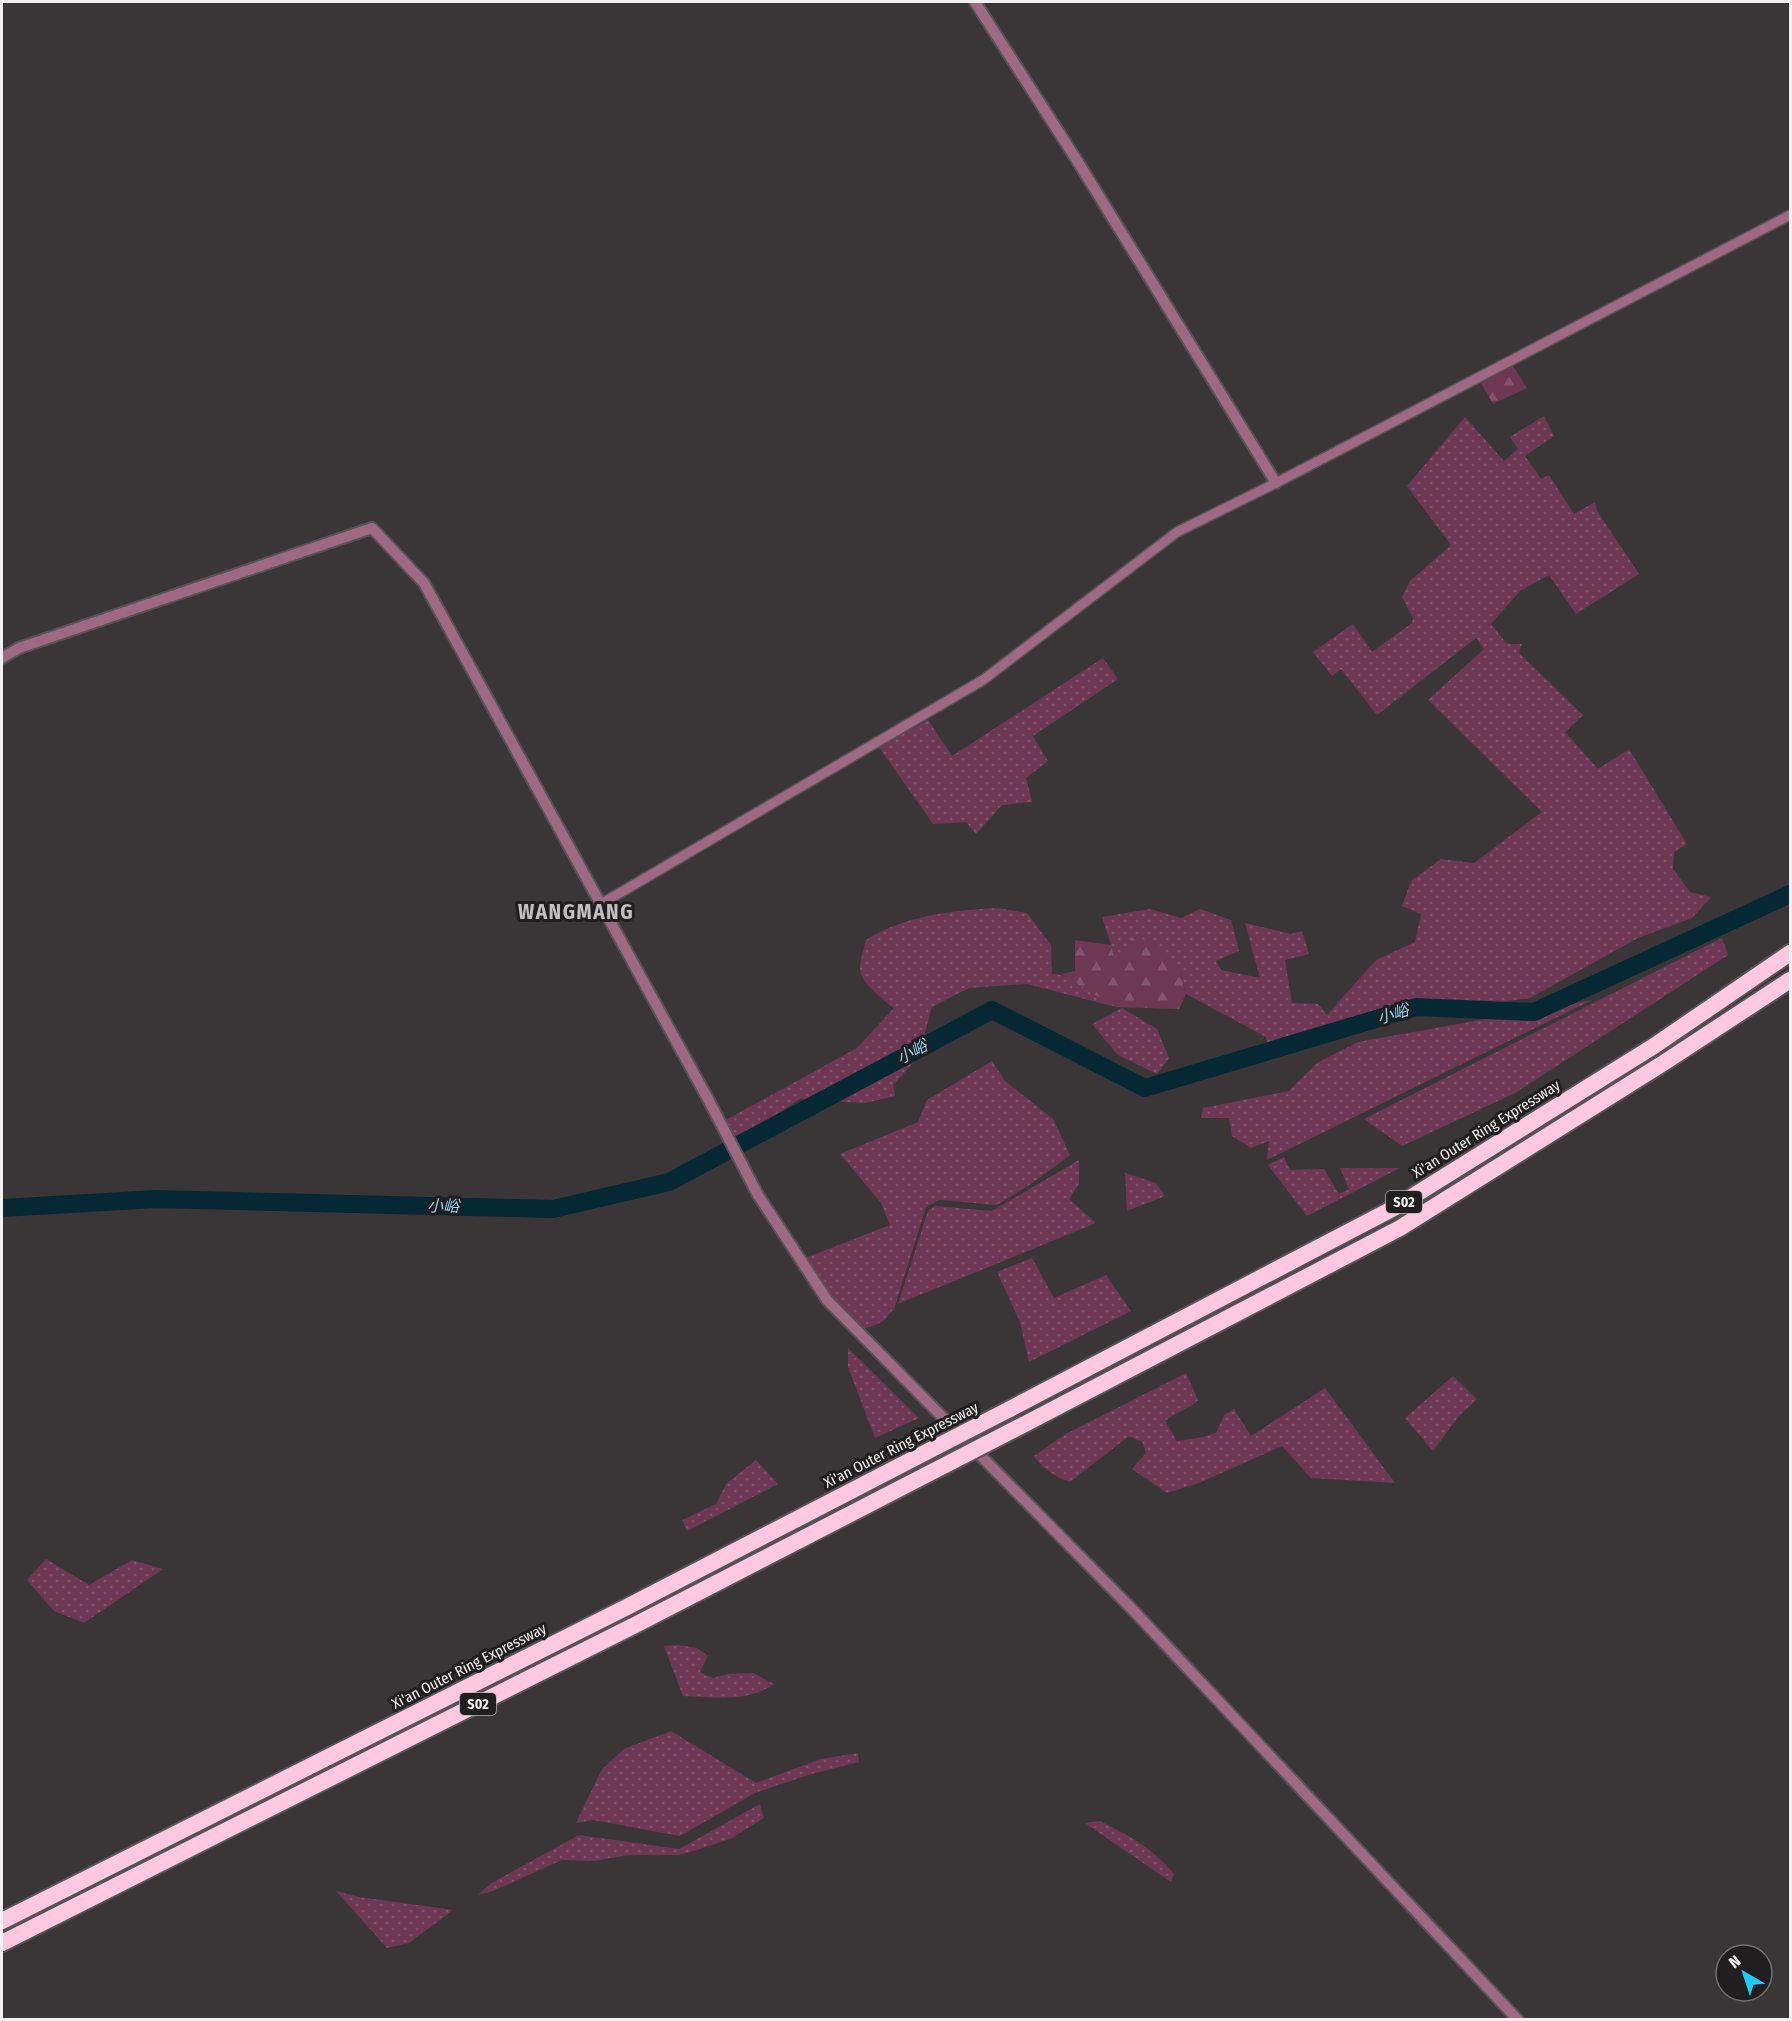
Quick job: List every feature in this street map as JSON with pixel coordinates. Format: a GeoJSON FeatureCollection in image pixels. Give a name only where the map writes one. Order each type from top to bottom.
{"type":"FeatureCollection","features":[{"type":"Feature","properties":{"kind":"highway","name":"Xi'an Outer Ring Expressway"},"geometry":{"type":"LineString","coordinates":[[2,1921],[627,1607],[1394,1208],[1654,1046],[1786,957]]}},
{"type":"Feature","properties":{"kind":"highway","name":"S02"},"geometry":{"type":"LineString","coordinates":[[2,1942],[637,1624],[1400,1228],[1791,980]]}},
{"type":"Feature","properties":{"kind":"street"},"geometry":{"type":"LineString","coordinates":[[975,2],[1078,162],[1276,483]]}},
{"type":"Feature","properties":{"kind":"street"},"geometry":{"type":"LineString","coordinates":[[601,904],[983,680],[1177,532],[1276,483],[1791,215]]}},
{"type":"Feature","properties":{"kind":"street"},"geometry":{"type":"LineString","coordinates":[[2,658],[19,648],[372,528],[424,584],[708,1099],[758,1195],[827,1300],[1131,1608],[1518,2019]]}},
{"type":"Feature","properties":{"kind":"green space"},"geometry":{"type":"Polygon","coordinates":[[[1513,366],[1527,388],[1493,404],[1481,383],[1513,366]]]}},
{"type":"Feature","properties":{"kind":"green space"},"geometry":{"type":"Polygon","coordinates":[[[1544,416],[1554,436],[1525,456],[1541,479],[1549,475],[1574,514],[1595,502],[1597,511],[1639,574],[1576,614],[1549,575],[1520,591],[1491,624],[1507,644],[1522,644],[1519,653],[1583,715],[1565,732],[1598,769],[1629,749],[1687,844],[1674,852],[1673,869],[1690,892],[1711,897],[1692,918],[1638,938],[1530,998],[1374,1020],[1291,1047],[1270,1059],[1266,1037],[1186,994],[1180,972],[1128,946],[1114,959],[1102,917],[1150,909],[1181,918],[1200,909],[1231,920],[1239,951],[1216,961],[1221,970],[1260,978],[1245,923],[1291,934],[1302,931],[1309,954],[1285,960],[1292,1003],[1318,1004],[1327,1015],[1376,960],[1415,942],[1421,914],[1402,906],[1411,881],[1441,859],[1474,863],[1542,812],[1428,700],[1484,649],[1476,638],[1377,715],[1341,669],[1332,676],[1313,652],[1353,624],[1372,652],[1412,623],[1413,618],[1402,597],[1410,581],[1451,545],[1407,486],[1465,417],[1504,461],[1518,449],[1510,437],[1544,416]]]}},
{"type":"Feature","properties":{"kind":"green space"},"geometry":{"type":"Polygon","coordinates":[[[1103,658],[1118,679],[1033,736],[1048,761],[1026,778],[1032,802],[1002,805],[976,834],[966,822],[933,824],[879,747],[928,720],[952,756],[1103,658]]]}},
{"type":"Feature","properties":{"kind":"green space"},"geometry":{"type":"Polygon","coordinates":[[[997,908],[1027,913],[1051,945],[1052,974],[1077,981],[1116,1007],[1027,984],[969,988],[932,1007],[918,1058],[893,1085],[895,1096],[865,1103],[800,1099],[736,1141],[724,1121],[857,1048],[894,1008],[863,979],[860,965],[866,940],[912,920],[964,910],[997,908]]]}},
{"type":"Feature","properties":{"kind":"green space"},"geometry":{"type":"Polygon","coordinates":[[[1134,935],[1160,947],[1169,955],[1180,972],[1186,994],[1179,1009],[1116,1007],[1061,974],[1075,971],[1075,940],[1111,945],[1114,958],[1128,946],[1134,935]]]}},
{"type":"Feature","properties":{"kind":"green space"},"geometry":{"type":"Polygon","coordinates":[[[1722,938],[1728,955],[1515,1093],[1402,1146],[1364,1119],[1722,938]]]}},
{"type":"Feature","properties":{"kind":"green space"},"geometry":{"type":"Polygon","coordinates":[[[1592,1000],[1267,1160],[1269,1141],[1251,1148],[1232,1136],[1229,1118],[1201,1118],[1203,1108],[1289,1091],[1317,1063],[1358,1042],[1592,1000]]]}},
{"type":"Feature","properties":{"kind":"green space"},"geometry":{"type":"Polygon","coordinates":[[[1122,1008],[1157,1029],[1169,1058],[1157,1074],[1118,1055],[1092,1024],[1122,1008]]]}},
{"type":"Feature","properties":{"kind":"green space"},"geometry":{"type":"Polygon","coordinates":[[[992,1061],[1005,1081],[1053,1119],[1070,1155],[1034,1182],[997,1205],[939,1200],[926,1207],[894,1309],[882,1322],[860,1331],[800,1260],[890,1225],[881,1203],[840,1154],[918,1122],[927,1100],[992,1061]]]}},
{"type":"Feature","properties":{"kind":"green space"},"geometry":{"type":"Polygon","coordinates":[[[1284,1157],[1290,1170],[1324,1169],[1339,1194],[1349,1189],[1340,1168],[1400,1168],[1307,1216],[1268,1165],[1284,1157]]]}},
{"type":"Feature","properties":{"kind":"green space"},"geometry":{"type":"Polygon","coordinates":[[[1079,1160],[1079,1184],[1069,1199],[1096,1223],[898,1304],[928,1211],[935,1206],[992,1211],[1079,1160]]]}},
{"type":"Feature","properties":{"kind":"green space"},"geometry":{"type":"Polygon","coordinates":[[[1125,1173],[1156,1183],[1165,1196],[1127,1211],[1125,1173]]]}},
{"type":"Feature","properties":{"kind":"green space"},"geometry":{"type":"Polygon","coordinates":[[[1032,1258],[1054,1298],[1106,1275],[1131,1311],[1029,1362],[1020,1322],[997,1272],[1032,1258]]]}},
{"type":"Feature","properties":{"kind":"green space"},"geometry":{"type":"Polygon","coordinates":[[[848,1348],[919,1418],[875,1438],[848,1367],[848,1348]]]}},
{"type":"Feature","properties":{"kind":"green space"},"geometry":{"type":"Polygon","coordinates":[[[1186,1373],[1198,1400],[1165,1421],[1177,1441],[1216,1433],[1224,1415],[1234,1409],[1251,1436],[1325,1388],[1395,1483],[1311,1478],[1282,1446],[1199,1483],[1167,1493],[1132,1469],[1146,1453],[1142,1442],[1129,1436],[1070,1482],[1050,1472],[1034,1456],[1066,1434],[1186,1373]]]}},
{"type":"Feature","properties":{"kind":"green space"},"geometry":{"type":"Polygon","coordinates":[[[1453,1376],[1477,1399],[1459,1416],[1433,1451],[1405,1418],[1453,1376]]]}},
{"type":"Feature","properties":{"kind":"green space"},"geometry":{"type":"Polygon","coordinates":[[[756,1460],[778,1484],[687,1531],[682,1520],[716,1504],[726,1484],[756,1460]]]}},
{"type":"Feature","properties":{"kind":"green space"},"geometry":{"type":"Polygon","coordinates":[[[46,1559],[89,1585],[132,1560],[163,1569],[84,1623],[54,1611],[27,1580],[46,1559]]]}},
{"type":"Feature","properties":{"kind":"green space"},"geometry":{"type":"Polygon","coordinates":[[[678,1645],[697,1648],[708,1656],[700,1672],[713,1678],[728,1674],[753,1673],[774,1684],[753,1694],[730,1698],[683,1696],[664,1646],[678,1645]]]}},
{"type":"Feature","properties":{"kind":"green space"},"geometry":{"type":"Polygon","coordinates":[[[671,1731],[756,1783],[821,1759],[858,1753],[859,1762],[808,1775],[755,1793],[680,1836],[593,1820],[576,1823],[602,1769],[624,1749],[671,1731]]]}},
{"type":"Feature","properties":{"kind":"green space"},"geometry":{"type":"Polygon","coordinates":[[[760,1804],[764,1818],[730,1839],[688,1853],[628,1855],[594,1861],[562,1860],[493,1891],[478,1895],[490,1884],[579,1835],[679,1849],[760,1804]]]}},
{"type":"Feature","properties":{"kind":"green space"},"geometry":{"type":"Polygon","coordinates":[[[1100,1821],[1130,1837],[1158,1857],[1174,1874],[1171,1882],[1085,1823],[1100,1821]]]}},
{"type":"Feature","properties":{"kind":"green space"},"geometry":{"type":"Polygon","coordinates":[[[336,1891],[359,1897],[453,1910],[409,1943],[387,1948],[336,1891]]]}},
{"type":"Feature","properties":{"kind":"waterway","name":"小峪"},"geometry":{"type":"LineString","coordinates":[[2,1208],[156,1199],[553,1209],[669,1182],[992,1010],[1145,1088],[1416,1007],[1534,1012],[1790,894]]}},
{"type":"Feature","properties":{"kind":"district","name":"WANGMANG"},"geometry":{"type":"Point","coordinates":[576,912]}}]}
